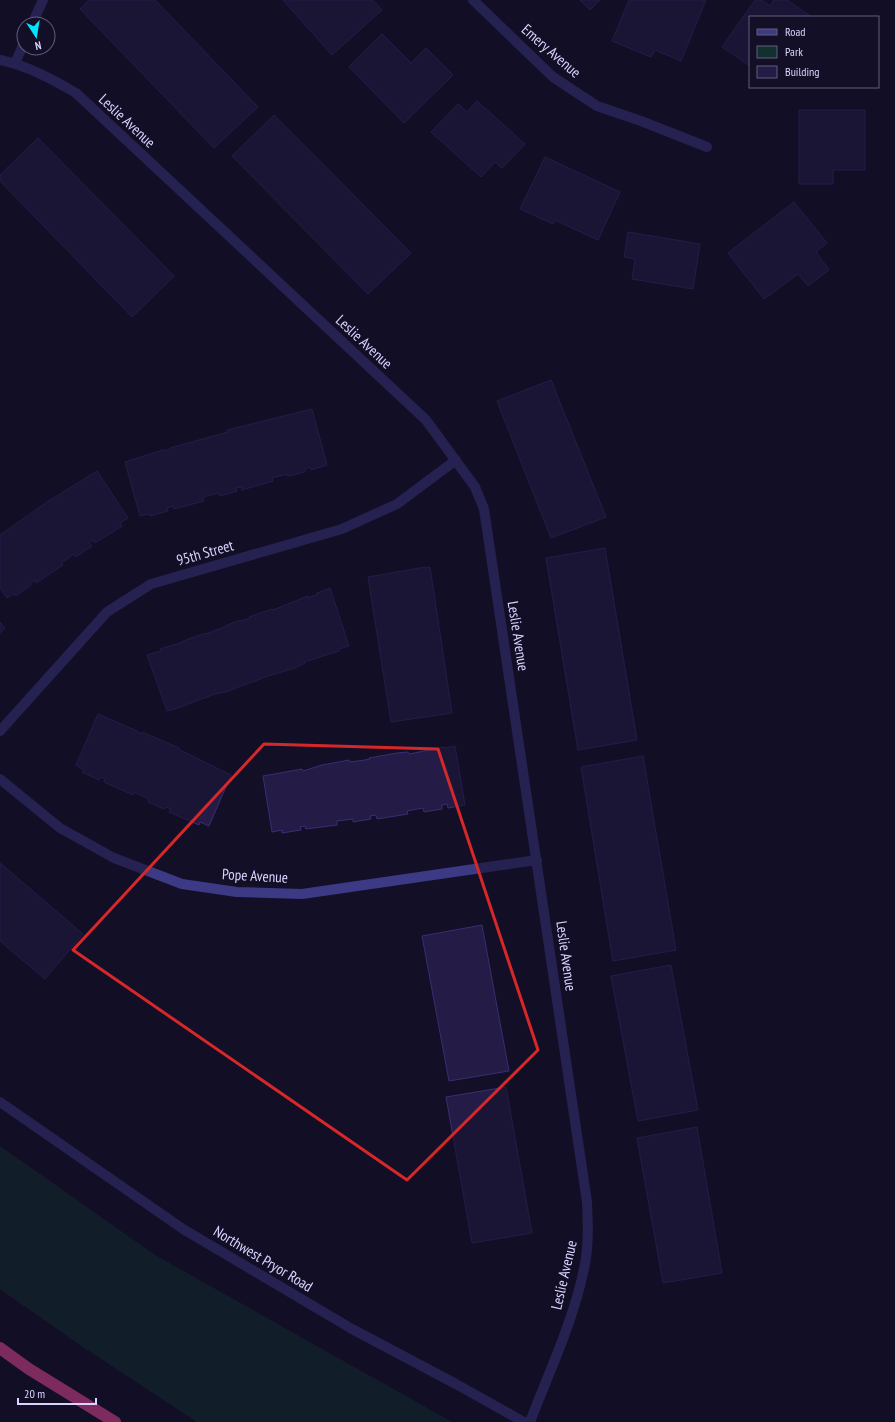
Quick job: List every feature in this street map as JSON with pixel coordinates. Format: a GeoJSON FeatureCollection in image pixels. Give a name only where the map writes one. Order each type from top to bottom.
{"type":"FeatureCollection","features":[{"type":"Feature","properties":{"kind":"highway"},"geometry":{"type":"LineString","coordinates":[[0,1348],[29,1369],[115,1422]]}},
{"type":"Feature","properties":{"kind":"street"},"geometry":{"type":"LineString","coordinates":[[36,16],[43,0]]}},
{"type":"Feature","properties":{"kind":"street","name":"Emery Avenue"},"geometry":{"type":"LineString","coordinates":[[472,0],[553,77],[597,106],[642,121],[708,147]]}},
{"type":"Feature","properties":{"kind":"street"},"geometry":{"type":"LineString","coordinates":[[15,63],[18,56]]}},
{"type":"Feature","properties":{"kind":"street","name":"Leslie Avenue"},"geometry":{"type":"LineString","coordinates":[[0,60],[15,63],[45,75],[76,93],[426,420],[475,487],[484,509],[587,1202],[588,1239],[584,1268],[572,1314],[530,1422]]}},
{"type":"Feature","properties":{"kind":"street","name":"95th Street"},"geometry":{"type":"LineString","coordinates":[[0,731],[107,612],[151,584],[342,529],[397,504],[456,460]]}},
{"type":"Feature","properties":{"kind":"street","name":"Pope Avenue"},"geometry":{"type":"LineString","coordinates":[[0,779],[60,828],[114,858],[182,884],[237,892],[302,894],[537,860]]}},
{"type":"Feature","properties":{"kind":"street","name":"Northwest Pryor Road"},"geometry":{"type":"LineString","coordinates":[[0,1102],[183,1229],[352,1329],[524,1422]]}},
{"type":"Feature","properties":{"kind":"highlighted area"},"geometry":{"type":"Polygon","coordinates":[[[264,744],[438,749],[538,1050],[407,1180],[73,950],[264,744]]]}},
{"type":"Feature","properties":{"kind":"green space"},"geometry":{"type":"Polygon","coordinates":[[[0,1146],[155,1255],[452,1422],[197,1422],[77,1343],[0,1289],[0,1146]]]}},
{"type":"Feature","properties":{"kind":"building"},"geometry":{"type":"Polygon","coordinates":[[[89,0],[155,0],[258,107],[214,148],[80,9],[89,0]]]}},
{"type":"Feature","properties":{"kind":"building"},"geometry":{"type":"Polygon","coordinates":[[[283,0],[373,0],[382,10],[332,55],[283,0]]]}},
{"type":"Feature","properties":{"kind":"building"},"geometry":{"type":"Polygon","coordinates":[[[580,0],[600,0],[590,10],[580,0]]]}},
{"type":"Feature","properties":{"kind":"building"},"geometry":{"type":"Polygon","coordinates":[[[629,0],[706,0],[681,61],[655,50],[651,57],[612,41],[629,0]]]}},
{"type":"Feature","properties":{"kind":"building"},"geometry":{"type":"Polygon","coordinates":[[[755,0],[761,0],[770,6],[774,0],[787,0],[809,15],[749,16],[749,65],[722,47],[755,0]]]}},
{"type":"Feature","properties":{"kind":"building"},"geometry":{"type":"Polygon","coordinates":[[[382,34],[411,63],[426,48],[453,75],[404,123],[349,67],[382,34]]]}},
{"type":"Feature","properties":{"kind":"building"},"geometry":{"type":"Polygon","coordinates":[[[477,101],[525,144],[502,168],[495,162],[481,177],[431,132],[458,104],[467,112],[477,101]]]}},
{"type":"Feature","properties":{"kind":"building"},"geometry":{"type":"Polygon","coordinates":[[[799,110],[865,110],[865,170],[833,170],[833,184],[799,184],[799,110]]]}},
{"type":"Feature","properties":{"kind":"building"},"geometry":{"type":"Polygon","coordinates":[[[274,115],[411,253],[368,294],[232,156],[274,115]]]}},
{"type":"Feature","properties":{"kind":"building"},"geometry":{"type":"Polygon","coordinates":[[[38,138],[174,276],[132,317],[0,181],[0,175],[38,138]]]}},
{"type":"Feature","properties":{"kind":"building"},"geometry":{"type":"Polygon","coordinates":[[[545,157],[620,192],[598,240],[555,220],[553,224],[520,209],[545,157]]]}},
{"type":"Feature","properties":{"kind":"building"},"geometry":{"type":"Polygon","coordinates":[[[794,202],[827,243],[816,252],[829,270],[808,286],[798,274],[764,299],[728,253],[794,202]]]}},
{"type":"Feature","properties":{"kind":"building"},"geometry":{"type":"Polygon","coordinates":[[[628,232],[700,244],[693,289],[632,279],[635,259],[624,257],[628,232]]]}},
{"type":"Feature","properties":{"kind":"building"},"geometry":{"type":"Polygon","coordinates":[[[551,380],[606,517],[551,538],[497,401],[551,380]]]}},
{"type":"Feature","properties":{"kind":"building"},"geometry":{"type":"Polygon","coordinates":[[[312,409],[327,465],[311,470],[310,467],[305,469],[305,472],[288,476],[287,474],[272,478],[273,481],[242,490],[242,487],[236,488],[237,491],[220,496],[219,493],[203,497],[204,501],[174,509],[173,506],[167,508],[168,511],[150,516],[149,514],[140,516],[125,462],[228,432],[227,430],[312,409]]]}},
{"type":"Feature","properties":{"kind":"building"},"geometry":{"type":"Polygon","coordinates":[[[97,471],[128,518],[120,523],[122,526],[95,543],[93,540],[89,543],[92,546],[76,557],[74,554],[61,563],[63,565],[36,583],[35,580],[30,583],[31,585],[16,596],[14,594],[7,598],[0,588],[0,535],[47,502],[97,471]]]}},
{"type":"Feature","properties":{"kind":"building"},"geometry":{"type":"Polygon","coordinates":[[[605,548],[637,740],[578,750],[546,558],[605,548]]]}},
{"type":"Feature","properties":{"kind":"building"},"geometry":{"type":"Polygon","coordinates":[[[430,567],[452,713],[391,722],[368,577],[430,567]]]}},
{"type":"Feature","properties":{"kind":"building"},"geometry":{"type":"Polygon","coordinates":[[[330,588],[349,646],[339,649],[339,651],[304,662],[305,663],[295,668],[167,711],[147,655],[308,596],[308,598],[330,588]]]}},
{"type":"Feature","properties":{"kind":"building"},"geometry":{"type":"Polygon","coordinates":[[[0,622],[5,628],[0,633],[0,622]]]}},
{"type":"Feature","properties":{"kind":"building"},"geometry":{"type":"Polygon","coordinates":[[[98,714],[141,734],[142,732],[179,748],[178,749],[231,775],[209,826],[200,822],[199,825],[169,812],[171,809],[166,807],[164,809],[148,802],[149,799],[134,792],[133,795],[104,782],[105,779],[101,777],[99,780],[82,772],[84,770],[76,765],[98,714]]]}},
{"type":"Feature","properties":{"kind":"building"},"geometry":{"type":"Polygon","coordinates":[[[455,746],[465,805],[448,808],[447,804],[442,805],[442,809],[424,812],[423,808],[407,811],[408,814],[377,819],[376,815],[370,816],[371,819],[353,822],[353,819],[337,821],[337,825],[306,829],[305,826],[300,827],[301,830],[282,833],[282,830],[272,832],[263,776],[302,769],[303,771],[322,765],[349,760],[350,762],[397,753],[408,752],[409,754],[455,746]]]}},
{"type":"Feature","properties":{"kind":"building"},"geometry":{"type":"Polygon","coordinates":[[[643,756],[676,950],[613,961],[581,767],[643,756]]]}},
{"type":"Feature","properties":{"kind":"building"},"geometry":{"type":"Polygon","coordinates":[[[0,863],[83,934],[45,979],[0,941],[0,863]]]}},
{"type":"Feature","properties":{"kind":"building"},"geometry":{"type":"Polygon","coordinates":[[[482,925],[509,1071],[449,1081],[422,936],[482,925]]]}},
{"type":"Feature","properties":{"kind":"building"},"geometry":{"type":"Polygon","coordinates":[[[671,965],[698,1110],[638,1121],[611,976],[671,965]]]}},
{"type":"Feature","properties":{"kind":"building"},"geometry":{"type":"Polygon","coordinates":[[[506,1087],[532,1233],[472,1243],[446,1097],[506,1087]]]}},
{"type":"Feature","properties":{"kind":"building"},"geometry":{"type":"Polygon","coordinates":[[[697,1127],[722,1273],[663,1283],[637,1138],[697,1127]]]}}]}
